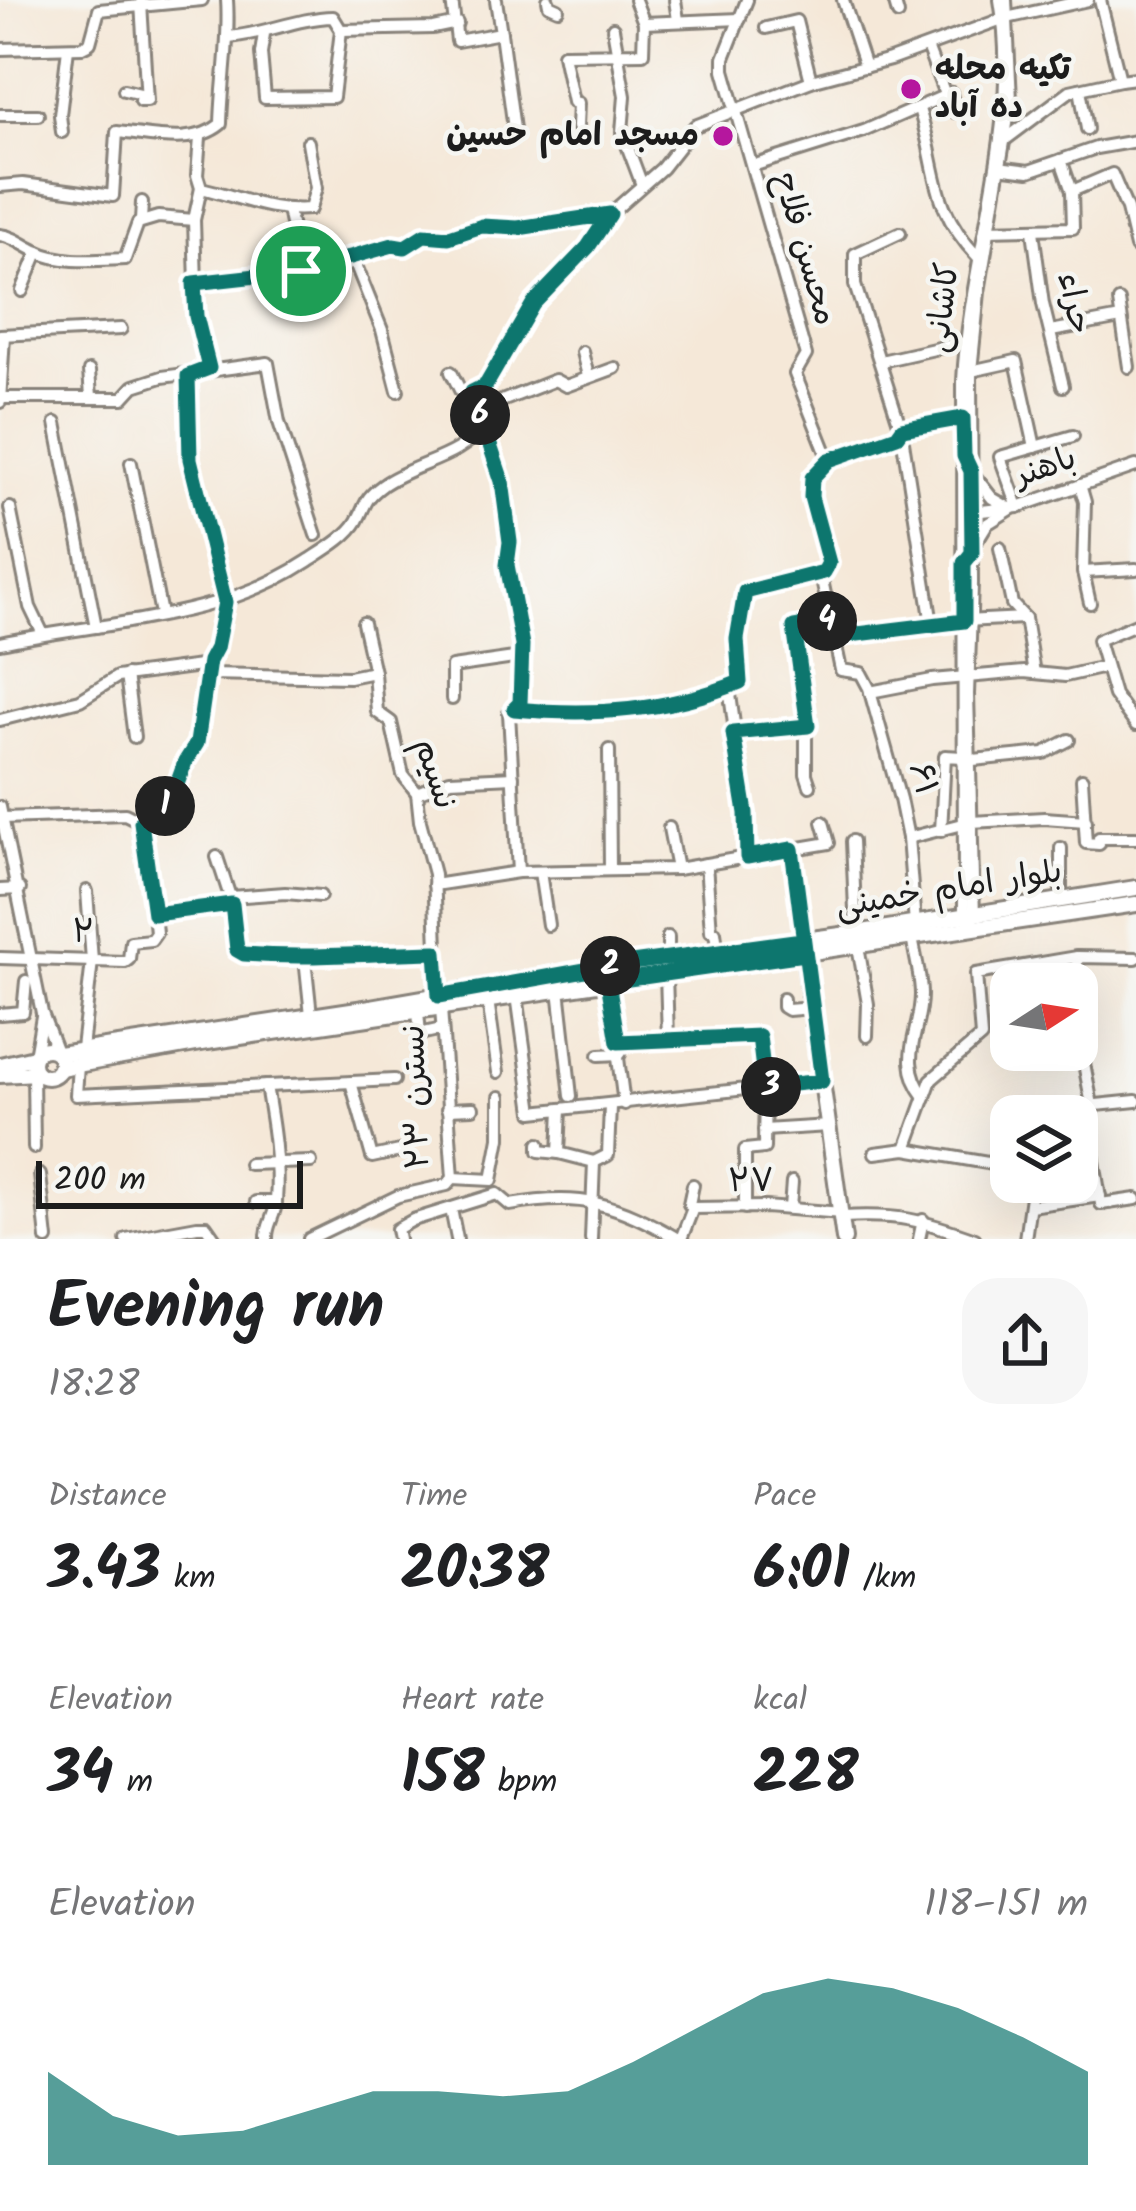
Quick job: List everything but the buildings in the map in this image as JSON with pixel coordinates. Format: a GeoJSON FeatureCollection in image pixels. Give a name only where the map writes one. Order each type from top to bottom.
{"type":"FeatureCollection","features":[{"type":"Feature","properties":{"kind":"main road","name":"بلوار امام خمینی"},"geometry":{"type":"LineString","coordinates":[[59,1058],[82,1048],[311,1015],[488,1000],[608,982],[718,953],[857,939],[1136,888]]}},
{"type":"Feature","properties":{"kind":"main road","name":"بلوار امام خمینی"},"geometry":{"type":"LineString","coordinates":[[970,918],[1136,904]]}},
{"type":"Feature","properties":{"kind":"main road","name":"بلوار امام خمینی"},"geometry":{"type":"LineString","coordinates":[[59,1058],[78,1065],[418,1012],[440,1002],[602,967],[787,957],[803,947],[837,949],[857,939]]}},
{"type":"Feature","properties":{"kind":"main road"},"geometry":{"type":"LineString","coordinates":[[803,947],[844,1239]]}},
{"type":"Feature","properties":{"kind":"main road"},"geometry":{"type":"LineString","coordinates":[[809,982],[837,949]]}},
{"type":"Feature","properties":{"kind":"main road"},"geometry":{"type":"LineString","coordinates":[[787,957],[809,982]]}},
{"type":"Feature","properties":{"kind":"main road"},"geometry":{"type":"LineString","coordinates":[[0,1066],[35,1065],[54,1073],[59,1058]]}},
{"type":"Feature","properties":{"kind":"main road"},"geometry":{"type":"LineString","coordinates":[[0,1075],[35,1065]]}},
{"type":"Feature","properties":{"kind":"street"},"geometry":{"type":"LineString","coordinates":[[0,49],[90,44],[99,10],[202,0]]}},
{"type":"Feature","properties":{"kind":"street"},"geometry":{"type":"LineString","coordinates":[[0,186],[113,196],[117,132],[200,138],[221,124],[223,50],[229,37],[227,0]]}},
{"type":"Feature","properties":{"kind":"street"},"geometry":{"type":"LineString","coordinates":[[452,0],[457,41],[502,33]]}},
{"type":"Feature","properties":{"kind":"street"},"geometry":{"type":"LineString","coordinates":[[496,0],[514,129]]}},
{"type":"Feature","properties":{"kind":"street"},"geometry":{"type":"LineString","coordinates":[[577,128],[578,103],[573,102],[563,54],[643,53],[644,23],[635,0]]}},
{"type":"Feature","properties":{"kind":"street"},"geometry":{"type":"LineString","coordinates":[[675,0],[678,20]]}},
{"type":"Feature","properties":{"kind":"street","name":"محسن فلاح"},"geometry":{"type":"LineString","coordinates":[[748,0],[724,58],[724,70],[806,356],[795,374],[799,390],[829,460]]}},
{"type":"Feature","properties":{"kind":"street"},"geometry":{"type":"LineString","coordinates":[[845,0],[865,67]]}},
{"type":"Feature","properties":{"kind":"street"},"geometry":{"type":"LineString","coordinates":[[894,0],[898,14]]}},
{"type":"Feature","properties":{"kind":"street","name":"کاشانی"},"geometry":{"type":"LineString","coordinates":[[970,918],[964,456],[969,341],[1012,74],[1003,0]]}},
{"type":"Feature","properties":{"kind":"street"},"geometry":{"type":"LineString","coordinates":[[1030,0],[1033,15]]}},
{"type":"Feature","properties":{"kind":"street"},"geometry":{"type":"LineString","coordinates":[[451,372],[464,397],[486,385],[533,304],[588,247],[610,214],[662,168],[695,125],[811,81],[1006,19],[1088,0]]}},
{"type":"Feature","properties":{"kind":"street"},"geometry":{"type":"LineString","coordinates":[[1100,0],[1120,80]]}},
{"type":"Feature","properties":{"kind":"street"},"geometry":{"type":"LineString","coordinates":[[124,90],[141,94],[140,101],[147,101],[141,3]]}},
{"type":"Feature","properties":{"kind":"street"},"geometry":{"type":"LineString","coordinates":[[229,37],[264,34],[296,21],[333,16],[340,30],[333,97],[266,98],[264,34]]}},
{"type":"Feature","properties":{"kind":"street"},"geometry":{"type":"LineString","coordinates":[[644,23],[740,20]]}},
{"type":"Feature","properties":{"kind":"street"},"geometry":{"type":"LineString","coordinates":[[766,28],[796,21],[811,81]]}},
{"type":"Feature","properties":{"kind":"street"},"geometry":{"type":"LineString","coordinates":[[340,30],[457,23]]}},
{"type":"Feature","properties":{"kind":"street"},"geometry":{"type":"LineString","coordinates":[[613,28],[625,96],[622,132],[642,185]]}},
{"type":"Feature","properties":{"kind":"street"},"geometry":{"type":"LineString","coordinates":[[927,47],[944,92],[951,92]]}},
{"type":"Feature","properties":{"kind":"street"},"geometry":{"type":"LineString","coordinates":[[62,132],[68,48]]}},
{"type":"Feature","properties":{"kind":"street"},"geometry":{"type":"LineString","coordinates":[[1002,138],[1041,109],[1080,89],[1136,78]]}},
{"type":"Feature","properties":{"kind":"street"},"geometry":{"type":"LineString","coordinates":[[1080,89],[1087,128]]}},
{"type":"Feature","properties":{"kind":"street"},"geometry":{"type":"LineString","coordinates":[[752,166],[864,131],[951,92]]}},
{"type":"Feature","properties":{"kind":"street"},"geometry":{"type":"LineString","coordinates":[[951,92],[955,112]]}},
{"type":"Feature","properties":{"kind":"street"},"geometry":{"type":"LineString","coordinates":[[919,109],[939,201],[959,237],[978,256]]}},
{"type":"Feature","properties":{"kind":"street"},"geometry":{"type":"LineString","coordinates":[[0,115],[38,115]]}},
{"type":"Feature","properties":{"kind":"street"},"geometry":{"type":"LineString","coordinates":[[200,138],[194,283],[196,316],[209,368]]}},
{"type":"Feature","properties":{"kind":"street"},"geometry":{"type":"LineString","coordinates":[[997,167],[1029,171],[1096,148],[1136,141]]}},
{"type":"Feature","properties":{"kind":"street"},"geometry":{"type":"LineString","coordinates":[[201,188],[234,195],[255,206],[310,208],[316,188],[308,142]]}},
{"type":"Feature","properties":{"kind":"street"},"geometry":{"type":"LineString","coordinates":[[986,231],[1073,229],[1072,191],[1061,160]]}},
{"type":"Feature","properties":{"kind":"street"},"geometry":{"type":"LineString","coordinates":[[1072,191],[1112,174],[1136,247]]}},
{"type":"Feature","properties":{"kind":"street"},"geometry":{"type":"LineString","coordinates":[[0,235],[38,252],[77,260],[125,259],[141,221],[142,202]]}},
{"type":"Feature","properties":{"kind":"street"},"geometry":{"type":"LineString","coordinates":[[288,210],[301,271]]}},
{"type":"Feature","properties":{"kind":"street"},"geometry":{"type":"LineString","coordinates":[[194,283],[301,271],[393,245],[405,247],[424,235],[449,237],[482,226],[518,228],[610,214]]}},
{"type":"Feature","properties":{"kind":"street"},"geometry":{"type":"LineString","coordinates":[[141,221],[194,220]]}},
{"type":"Feature","properties":{"kind":"street","name":"کاشانی"},"geometry":{"type":"LineString","coordinates":[[968,558],[972,512],[969,341],[978,256],[986,231]]}},
{"type":"Feature","properties":{"kind":"street","name":"حراء"},"geometry":{"type":"LineString","coordinates":[[1034,231],[1043,304],[1063,386]]}},
{"type":"Feature","properties":{"kind":"street"},"geometry":{"type":"LineString","coordinates":[[900,232],[869,244],[855,254],[854,261],[856,285],[902,429],[932,624]]}},
{"type":"Feature","properties":{"kind":"street"},"geometry":{"type":"LineString","coordinates":[[22,291],[38,252]]}},
{"type":"Feature","properties":{"kind":"street"},"geometry":{"type":"LineString","coordinates":[[353,258],[382,329],[398,391]]}},
{"type":"Feature","properties":{"kind":"street"},"geometry":{"type":"LineString","coordinates":[[1119,301],[1129,367]]}},
{"type":"Feature","properties":{"kind":"street"},"geometry":{"type":"LineString","coordinates":[[1051,331],[1121,318]]}},
{"type":"Feature","properties":{"kind":"street"},"geometry":{"type":"LineString","coordinates":[[121,329],[2,336],[1,400],[123,398],[134,386],[161,377],[268,363],[283,436],[316,535]]}},
{"type":"Feature","properties":{"kind":"street"},"geometry":{"type":"LineString","coordinates":[[881,361],[969,341]]}},
{"type":"Feature","properties":{"kind":"street"},"geometry":{"type":"LineString","coordinates":[[582,352],[588,376]]}},
{"type":"Feature","properties":{"kind":"street"},"geometry":{"type":"LineString","coordinates":[[971,371],[1016,361],[1035,447]]}},
{"type":"Feature","properties":{"kind":"street"},"geometry":{"type":"LineString","coordinates":[[478,410],[555,380],[566,386],[615,368]]}},
{"type":"Feature","properties":{"kind":"street"},"geometry":{"type":"LineString","coordinates":[[89,371],[91,397]]}},
{"type":"Feature","properties":{"kind":"street"},"geometry":{"type":"LineString","coordinates":[[141,822],[170,804],[197,743],[208,669],[225,602],[190,459],[188,376]]}},
{"type":"Feature","properties":{"kind":"street"},"geometry":{"type":"LineString","coordinates":[[472,392],[502,481],[510,542],[507,565],[521,657],[520,703],[509,713],[518,872]]}},
{"type":"Feature","properties":{"kind":"street"},"geometry":{"type":"LineString","coordinates":[[967,417],[902,429],[897,436],[829,460],[812,478],[811,497],[829,563],[824,572],[841,670],[861,673],[870,692],[966,676],[1065,676],[1105,667]]}},
{"type":"Feature","properties":{"kind":"street"},"geometry":{"type":"LineString","coordinates":[[56,423],[96,627]]}},
{"type":"Feature","properties":{"kind":"street"},"geometry":{"type":"LineString","coordinates":[[0,643],[202,610],[225,602],[308,561],[346,533],[369,496],[404,471],[472,443],[484,425]]}},
{"type":"Feature","properties":{"kind":"street"},"geometry":{"type":"LineString","coordinates":[[1014,508],[1000,457],[1073,436]]}},
{"type":"Feature","properties":{"kind":"street"},"geometry":{"type":"LineString","coordinates":[[964,456],[979,486],[1014,508]]}},
{"type":"Feature","properties":{"kind":"street"},"geometry":{"type":"LineString","coordinates":[[131,463],[161,614]]}},
{"type":"Feature","properties":{"kind":"street","name":"باهنر"},"geometry":{"type":"LineString","coordinates":[[972,512],[1014,508],[1136,466]]}},
{"type":"Feature","properties":{"kind":"street"},"geometry":{"type":"LineString","coordinates":[[1080,485],[1085,502],[1083,572],[1090,603]]}},
{"type":"Feature","properties":{"kind":"street"},"geometry":{"type":"LineString","coordinates":[[10,508],[30,607],[44,634]]}},
{"type":"Feature","properties":{"kind":"street"},"geometry":{"type":"LineString","coordinates":[[968,558],[987,524],[1014,508]]}},
{"type":"Feature","properties":{"kind":"street"},"geometry":{"type":"LineString","coordinates":[[1000,548],[1012,604],[1025,618],[1034,673]]}},
{"type":"Feature","properties":{"kind":"street"},"geometry":{"type":"LineString","coordinates":[[1083,572],[1136,569]]}},
{"type":"Feature","properties":{"kind":"street"},"geometry":{"type":"LineString","coordinates":[[514,709],[591,713],[661,707],[740,682],[737,639],[745,592],[824,572]]}},
{"type":"Feature","properties":{"kind":"street"},"geometry":{"type":"LineString","coordinates":[[833,637],[1025,618]]}},
{"type":"Feature","properties":{"kind":"street"},"geometry":{"type":"LineString","coordinates":[[810,786],[808,726],[794,627],[830,621]]}},
{"type":"Feature","properties":{"kind":"street"},"geometry":{"type":"LineString","coordinates":[[0,720],[80,700],[126,675],[208,669],[349,677],[374,672],[363,623]]}},
{"type":"Feature","properties":{"kind":"street"},"geometry":{"type":"LineString","coordinates":[[1136,624],[1098,640],[1121,709],[1136,725]]}},
{"type":"Feature","properties":{"kind":"street"},"geometry":{"type":"LineString","coordinates":[[452,699],[452,668],[521,657]]}},
{"type":"Feature","properties":{"kind":"street","name":"نسیم"},"geometry":{"type":"LineString","coordinates":[[374,672],[377,712],[392,722],[403,775],[417,793],[434,885],[436,952]]}},
{"type":"Feature","properties":{"kind":"street"},"geometry":{"type":"LineString","coordinates":[[126,675],[134,737]]}},
{"type":"Feature","properties":{"kind":"street"},"geometry":{"type":"LineString","coordinates":[[729,686],[746,813],[747,857]]}},
{"type":"Feature","properties":{"kind":"street","name":"۶۱"},"geometry":{"type":"LineString","coordinates":[[870,692],[908,838],[921,1000],[910,1044],[916,1086],[925,1097]]}},
{"type":"Feature","properties":{"kind":"street"},"geometry":{"type":"LineString","coordinates":[[733,733],[808,726]]}},
{"type":"Feature","properties":{"kind":"street"},"geometry":{"type":"LineString","coordinates":[[941,831],[945,756],[965,760],[1045,753],[1069,740]]}},
{"type":"Feature","properties":{"kind":"street"},"geometry":{"type":"LineString","coordinates":[[609,750],[610,870]]}},
{"type":"Feature","properties":{"kind":"street"},"geometry":{"type":"LineString","coordinates":[[417,793],[450,780],[513,777]]}},
{"type":"Feature","properties":{"kind":"street"},"geometry":{"type":"LineString","coordinates":[[1082,779],[1086,843],[1136,838]]}},
{"type":"Feature","properties":{"kind":"street"},"geometry":{"type":"LineString","coordinates":[[59,1058],[42,1012],[1,812],[124,814],[141,822]]}},
{"type":"Feature","properties":{"kind":"street"},"geometry":{"type":"LineString","coordinates":[[908,838],[968,824],[1086,820]]}},
{"type":"Feature","properties":{"kind":"street"},"geometry":{"type":"LineString","coordinates":[[141,822],[154,914],[285,893],[320,896]]}},
{"type":"Feature","properties":{"kind":"street"},"geometry":{"type":"LineString","coordinates":[[434,885],[518,872],[706,865],[829,843],[823,822]]}},
{"type":"Feature","properties":{"kind":"street"},"geometry":{"type":"LineString","coordinates":[[669,828],[677,869]]}},
{"type":"Feature","properties":{"kind":"street"},"geometry":{"type":"LineString","coordinates":[[852,841],[867,1036]]}},
{"type":"Feature","properties":{"kind":"street"},"geometry":{"type":"LineString","coordinates":[[1061,848],[1061,899]]}},
{"type":"Feature","properties":{"kind":"street"},"geometry":{"type":"LineString","coordinates":[[792,849],[803,947]]}},
{"type":"Feature","properties":{"kind":"street"},"geometry":{"type":"LineString","coordinates":[[217,857],[231,901],[237,950],[305,958],[348,952],[436,952]]}},
{"type":"Feature","properties":{"kind":"street"},"geometry":{"type":"LineString","coordinates":[[706,865],[711,931],[716,932],[718,953]]}},
{"type":"Feature","properties":{"kind":"street"},"geometry":{"type":"LineString","coordinates":[[540,872],[548,925]]}},
{"type":"Feature","properties":{"kind":"street"},"geometry":{"type":"LineString","coordinates":[[0,890],[20,889]]}},
{"type":"Feature","properties":{"kind":"street"},"geometry":{"type":"LineString","coordinates":[[82,1048],[92,961],[87,891]]}},
{"type":"Feature","properties":{"kind":"street","name":"۲"},"geometry":{"type":"LineString","coordinates":[[0,958],[129,959],[131,942],[151,940],[156,933],[154,914]]}},
{"type":"Feature","properties":{"kind":"street"},"geometry":{"type":"LineString","coordinates":[[668,937],[668,1039]]}},
{"type":"Feature","properties":{"kind":"street","name":"نسترن ۲۳"},"geometry":{"type":"LineString","coordinates":[[436,952],[450,1181]]}},
{"type":"Feature","properties":{"kind":"street"},"geometry":{"type":"LineString","coordinates":[[305,958],[311,1015]]}},
{"type":"Feature","properties":{"kind":"street"},"geometry":{"type":"LineString","coordinates":[[1077,958],[1078,1032],[1087,1095]]}},
{"type":"Feature","properties":{"kind":"street"},"geometry":{"type":"LineString","coordinates":[[906,1149],[931,1080],[981,1037],[976,974],[1077,958],[1136,958]]}},
{"type":"Feature","properties":{"kind":"street"},"geometry":{"type":"LineString","coordinates":[[0,1014],[23,1012],[26,981]]}},
{"type":"Feature","properties":{"kind":"street"},"geometry":{"type":"LineString","coordinates":[[539,1144],[539,1150],[594,1162],[608,1155],[617,1105],[619,1048],[608,982]]}},
{"type":"Feature","properties":{"kind":"street"},"geometry":{"type":"LineString","coordinates":[[559,989],[572,1096]]}},
{"type":"Feature","properties":{"kind":"street"},"geometry":{"type":"LineString","coordinates":[[517,995],[533,1112],[822,1081]]}},
{"type":"Feature","properties":{"kind":"street"},"geometry":{"type":"LineString","coordinates":[[783,999],[788,1010],[812,1008]]}},
{"type":"Feature","properties":{"kind":"street"},"geometry":{"type":"LineString","coordinates":[[488,1000],[497,1072]]}},
{"type":"Feature","properties":{"kind":"street"},"geometry":{"type":"LineString","coordinates":[[34,1148],[35,1065],[42,1012]]}},
{"type":"Feature","properties":{"kind":"street"},"geometry":{"type":"LineString","coordinates":[[418,1012],[420,1034],[442,1029]]}},
{"type":"Feature","properties":{"kind":"street"},"geometry":{"type":"LineString","coordinates":[[599,1055],[668,1039],[759,1036],[765,1087],[764,1148],[745,1150],[745,1208]]}},
{"type":"Feature","properties":{"kind":"street"},"geometry":{"type":"LineString","coordinates":[[78,1065],[76,1095],[394,1080]]}},
{"type":"Feature","properties":{"kind":"street"},"geometry":{"type":"LineString","coordinates":[[351,1082],[372,1157],[400,1151]]}},
{"type":"Feature","properties":{"kind":"street"},"geometry":{"type":"LineString","coordinates":[[266,1086],[276,1202],[267,1239]]}},
{"type":"Feature","properties":{"kind":"street"},"geometry":{"type":"LineString","coordinates":[[500,1097],[500,1138],[492,1180],[497,1194],[510,1205],[591,1199],[677,1239]]}},
{"type":"Feature","properties":{"kind":"street"},"geometry":{"type":"LineString","coordinates":[[1098,1105],[1136,1101]]}},
{"type":"Feature","properties":{"kind":"street"},"geometry":{"type":"LineString","coordinates":[[434,1121],[473,1108]]}},
{"type":"Feature","properties":{"kind":"street"},"geometry":{"type":"LineString","coordinates":[[560,1153],[561,1109]]}},
{"type":"Feature","properties":{"kind":"street"},"geometry":{"type":"LineString","coordinates":[[764,1130],[829,1126]]}},
{"type":"Feature","properties":{"kind":"street"},"geometry":{"type":"LineString","coordinates":[[875,1153],[906,1149],[990,1163]]}},
{"type":"Feature","properties":{"kind":"street"},"geometry":{"type":"LineString","coordinates":[[249,1164],[311,1162]]}},
{"type":"Feature","properties":{"kind":"street"},"geometry":{"type":"LineString","coordinates":[[590,1239],[594,1162]]}},
{"type":"Feature","properties":{"kind":"street"},"geometry":{"type":"LineString","coordinates":[[40,1175],[47,1239]]}},
{"type":"Feature","properties":{"kind":"street"},"geometry":{"type":"LineString","coordinates":[[309,1239],[398,1196],[450,1181],[492,1180]]}},
{"type":"Feature","properties":{"kind":"street"},"geometry":{"type":"LineString","coordinates":[[1098,1181],[1101,1204],[1136,1199]]}},
{"type":"Feature","properties":{"kind":"street"},"geometry":{"type":"LineString","coordinates":[[790,1208],[792,1182]]}},
{"type":"Feature","properties":{"kind":"street"},"geometry":{"type":"LineString","coordinates":[[693,1185],[689,1204],[693,1208]]}},
{"type":"Feature","properties":{"kind":"street"},"geometry":{"type":"LineString","coordinates":[[399,1239],[397,1229],[413,1220],[497,1194]]}},
{"type":"Feature","properties":{"kind":"street"},"geometry":{"type":"LineString","coordinates":[[1030,1207],[1100,1196]]}},
{"type":"Feature","properties":{"kind":"street"},"geometry":{"type":"LineString","coordinates":[[256,1202],[276,1202]]}},
{"type":"Feature","properties":{"kind":"street"},"geometry":{"type":"LineString","coordinates":[[1025,1239],[1030,1203]]}},
{"type":"Feature","properties":{"kind":"street","name":"۲۷"},"geometry":{"type":"LineString","coordinates":[[677,1239],[693,1208],[891,1214],[975,1239]]}},
{"type":"Feature","properties":{"kind":"street"},"geometry":{"type":"LineString","coordinates":[[451,1209],[458,1239]]}},
{"type":"Feature","properties":{"kind":"street"},"geometry":{"type":"LineString","coordinates":[[919,1239],[922,1220]]}},
{"type":"Feature","properties":{"kind":"street"},"geometry":{"type":"LineString","coordinates":[[125,1239],[179,1226],[206,1226],[215,1239]]}},
{"type":"Feature","properties":{"kind":"place","name":"تکیه محله ده آباد"},"geometry":{"type":"Point","coordinates":[911,89]}},
{"type":"Feature","properties":{"kind":"place","name":"مسجد امام حسین"},"geometry":{"type":"Point","coordinates":[723,136]}},
{"type":"Feature","properties":{"kind":"route"},"geometry":{"type":"LineString","coordinates":[[610,214],[588,247],[533,304],[486,385],[472,392],[502,481],[510,542],[507,565],[522,645],[520,703],[514,709],[591,713],[661,707],[740,682],[737,639],[745,592],[824,572],[829,563],[811,497],[812,478],[829,460],[897,436],[902,429],[963,418],[964,456],[971,471],[972,553],[964,563],[964,621],[833,637],[830,621],[794,627],[808,726],[733,733],[746,813],[747,857],[792,849],[822,1081],[765,1087],[759,1036],[618,1042],[608,982],[804,954],[802,940],[602,967],[439,996],[436,952],[348,952],[305,958],[244,954],[237,950],[232,904],[154,914],[141,822],[170,804],[197,743],[209,661],[225,602],[190,459],[188,376],[209,368],[196,316],[194,283],[301,271],[393,245],[405,247],[424,235],[449,237],[482,226],[518,228],[610,214]]}}]}
